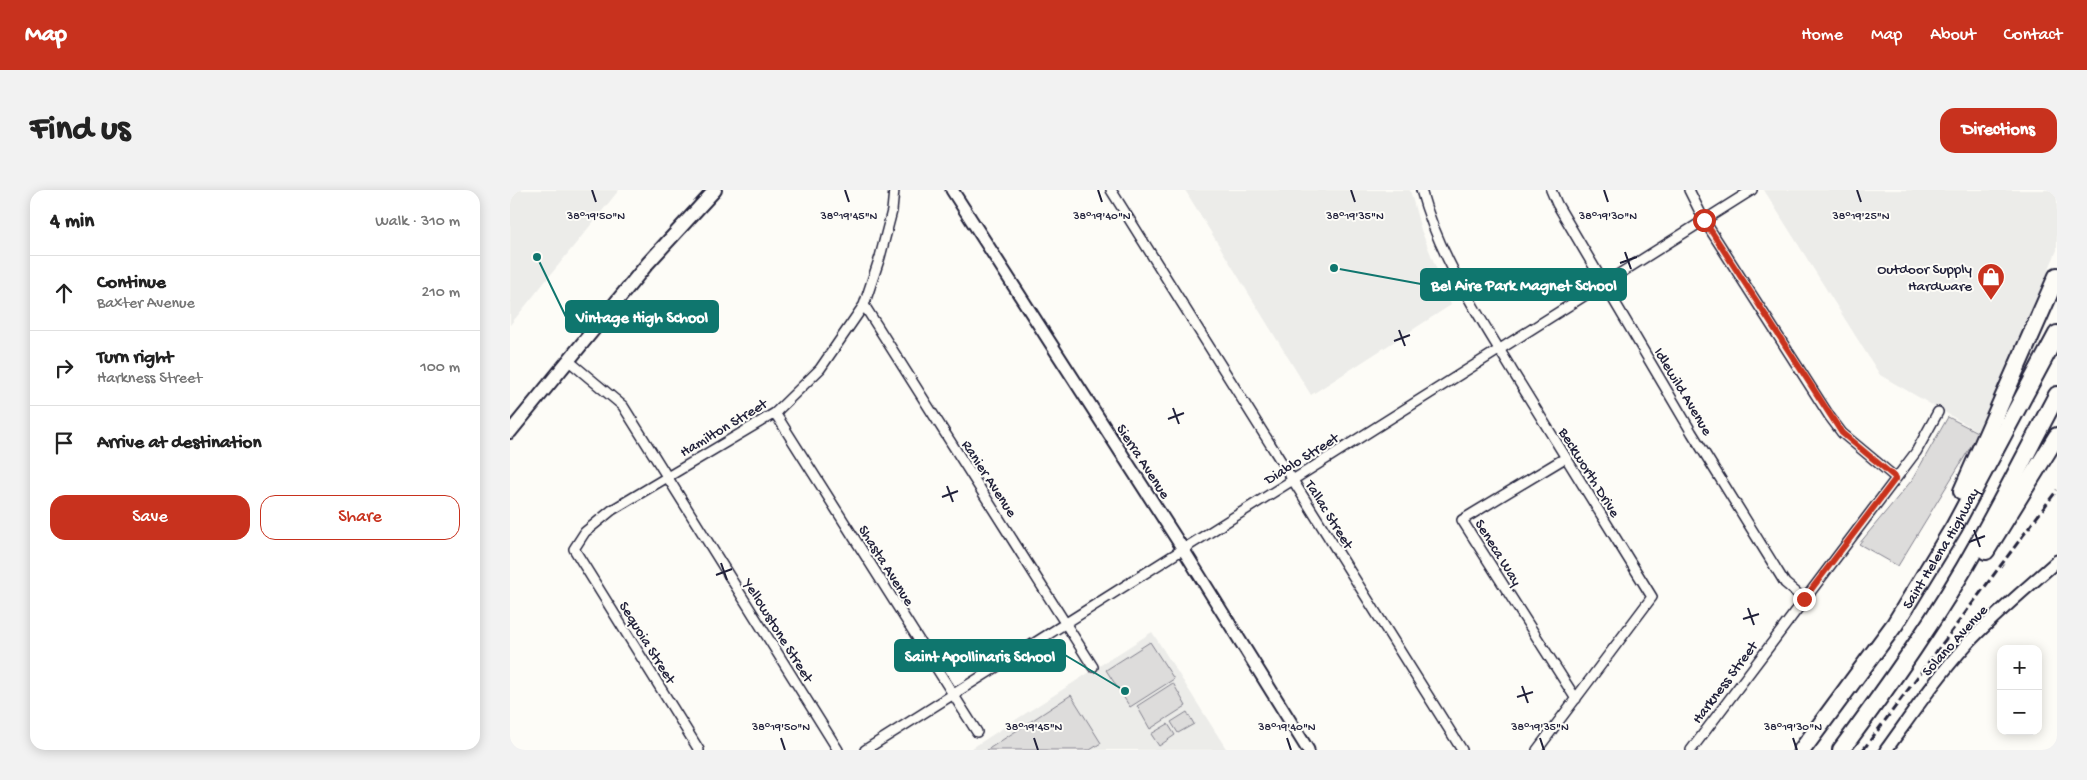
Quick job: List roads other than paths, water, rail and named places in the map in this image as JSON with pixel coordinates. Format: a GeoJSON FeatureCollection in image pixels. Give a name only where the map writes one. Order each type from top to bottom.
{"type":"FeatureCollection","features":[{"type":"Feature","properties":{"kind":"highway"},"geometry":{"type":"LineString","coordinates":[[1924,576],[2057,276]]}},
{"type":"Feature","properties":{"kind":"highway","name":"Saint Helena Highway"},"geometry":{"type":"LineString","coordinates":[[1802,750],[1896,624],[1954,527],[2057,334]]}},
{"type":"Feature","properties":{"kind":"highway","name":"Saint Helena Highway"},"geometry":{"type":"LineString","coordinates":[[1841,750],[1919,641],[1979,543],[2057,395]]}},
{"type":"Feature","properties":{"kind":"highway"},"geometry":{"type":"LineString","coordinates":[[1919,641],[1967,580],[2057,436]]}},
{"type":"Feature","properties":{"kind":"main road"},"geometry":{"type":"LineString","coordinates":[[510,432],[648,264],[715,190]]}},
{"type":"Feature","properties":{"kind":"street","name":"Hamilton Street"},"geometry":{"type":"LineString","coordinates":[[574,549],[585,532],[612,510],[775,413],[820,369],[864,305],[880,257],[892,211],[894,190]]}},
{"type":"Feature","properties":{"kind":"street","name":"Sierra Avenue"},"geometry":{"type":"LineString","coordinates":[[952,190],[1183,550],[1308,750]]}},
{"type":"Feature","properties":{"kind":"street","name":"Tallac Street"},"geometry":{"type":"LineString","coordinates":[[1111,190],[1462,750]]}},
{"type":"Feature","properties":{"kind":"street","name":"Beckworth Drive"},"geometry":{"type":"LineString","coordinates":[[1421,190],[1426,208],[1456,276],[1565,458],[1652,597],[1537,750]]}},
{"type":"Feature","properties":{"kind":"street","name":"Idlewild Avenue"},"geometry":{"type":"LineString","coordinates":[[1551,190],[1557,204],[1692,433],[1785,583],[1804,599]]}},
{"type":"Feature","properties":{"kind":"street"},"geometry":{"type":"LineString","coordinates":[[1689,190],[1704,220],[1842,433],[1896,478]]}},
{"type":"Feature","properties":{"kind":"street","name":"Diablo Street"},"geometry":{"type":"LineString","coordinates":[[865,750],[1752,190]]}},
{"type":"Feature","properties":{"kind":"street","name":"Ranier Avenue"},"geometry":{"type":"LineString","coordinates":[[864,305],[1093,667]]}},
{"type":"Feature","properties":{"kind":"street","name":"Yellowstone Street"},"geometry":{"type":"LineString","coordinates":[[569,362],[623,406],[838,750]]}},
{"type":"Feature","properties":{"kind":"street","name":"Harkness Street"},"geometry":{"type":"LineString","coordinates":[[1691,750],[1916,452],[1938,412]]}},
{"type":"Feature","properties":{"kind":"street","name":"Shasta Avenue"},"geometry":{"type":"LineString","coordinates":[[775,413],[977,732]]}},
{"type":"Feature","properties":{"kind":"street","name":"Seneca Way"},"geometry":{"type":"LineString","coordinates":[[1565,458],[1462,520],[1576,700]]}},
{"type":"Feature","properties":{"kind":"street","name":"Sequoia Street"},"geometry":{"type":"LineString","coordinates":[[574,549],[699,750]]}},
{"type":"Feature","properties":{"kind":"street","name":"Solano Avenue"},"geometry":{"type":"LineString","coordinates":[[1886,750],[1967,644],[1994,617],[2057,561]]}},
{"type":"Feature","properties":{"kind":"railway"},"geometry":{"type":"LineString","coordinates":[[1863,750],[2057,490]]}},
{"type":"Feature","properties":{"kind":"place","name":"Vintage High School"},"geometry":{"type":"Point","coordinates":[537,257]}},
{"type":"Feature","properties":{"kind":"place","name":"Bel Aire Park Magnet School"},"geometry":{"type":"Point","coordinates":[1334,268]}},
{"type":"Feature","properties":{"kind":"place","name":"Outdoor Supply Hardware"},"geometry":{"type":"Point","coordinates":[1991,301]}},
{"type":"Feature","properties":{"kind":"place","name":"Saint Apollinaris School"},"geometry":{"type":"Point","coordinates":[1125,691]}}]}
